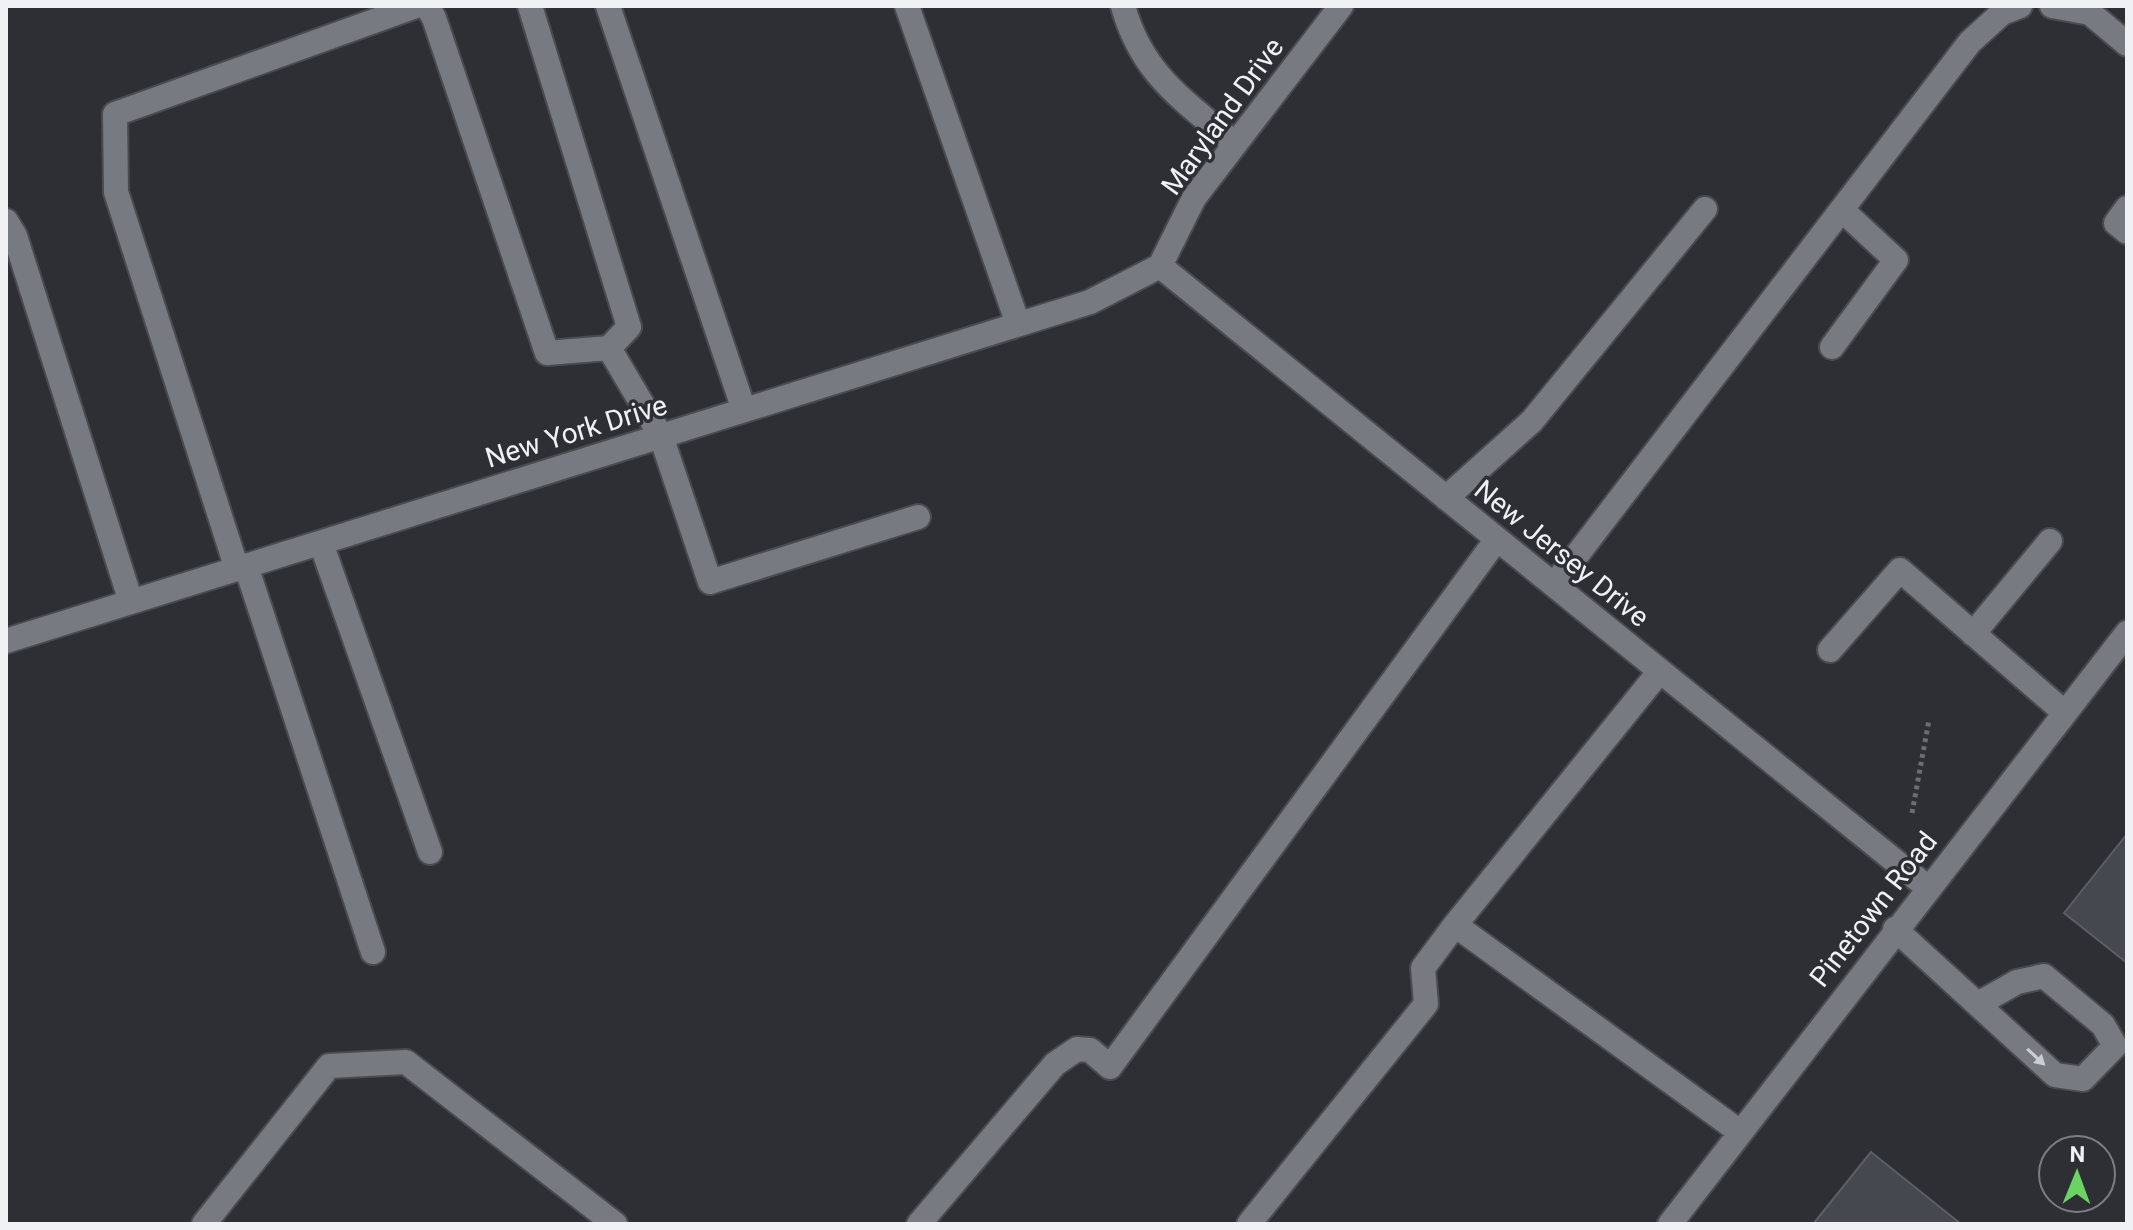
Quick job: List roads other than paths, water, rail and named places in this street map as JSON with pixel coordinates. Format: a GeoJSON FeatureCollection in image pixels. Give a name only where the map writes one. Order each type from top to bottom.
{"type":"FeatureCollection","features":[{"type":"Feature","properties":{"kind":"street"},"geometry":{"type":"LineString","coordinates":[[373,952],[116,192],[115,114],[416,6]]}},
{"type":"Feature","properties":{"kind":"street"},"geometry":{"type":"LineString","coordinates":[[427,6],[434,18],[547,353],[609,348],[629,327],[530,6]]}},
{"type":"Feature","properties":{"kind":"street"},"geometry":{"type":"LineString","coordinates":[[608,6],[744,410]]}},
{"type":"Feature","properties":{"kind":"street"},"geometry":{"type":"LineString","coordinates":[[907,6],[1018,324]]}},
{"type":"Feature","properties":{"kind":"street"},"geometry":{"type":"LineString","coordinates":[[1123,6],[1130,30],[1156,76],[1235,144]]}},
{"type":"Feature","properties":{"kind":"street","name":"Maryland Drive"},"geometry":{"type":"LineString","coordinates":[[1160,266],[1194,198],[1341,6]]}},
{"type":"Feature","properties":{"kind":"street"},"geometry":{"type":"LineString","coordinates":[[1554,585],[1970,42],[2002,13],[2020,6]]}},
{"type":"Feature","properties":{"kind":"street"},"geometry":{"type":"LineString","coordinates":[[2052,6],[2090,13],[2127,44]]}},
{"type":"Feature","properties":{"kind":"street"},"geometry":{"type":"LineString","coordinates":[[2127,208],[2116,223],[2127,232]]}},
{"type":"Feature","properties":{"kind":"street"},"geometry":{"type":"LineString","coordinates":[[1446,498],[1532,421],[1705,209]]}},
{"type":"Feature","properties":{"kind":"street"},"geometry":{"type":"LineString","coordinates":[[1832,347],[1896,260],[1842,210]]}},
{"type":"Feature","properties":{"kind":"street"},"geometry":{"type":"LineString","coordinates":[[6,221],[15,236],[131,602]]}},
{"type":"Feature","properties":{"kind":"street","name":"New York Drive"},"geometry":{"type":"LineString","coordinates":[[6,641],[1090,302],[1160,266]]}},
{"type":"Feature","properties":{"kind":"street","name":"New Jersey Drive"},"geometry":{"type":"LineString","coordinates":[[1160,266],[1927,887]]}},
{"type":"Feature","properties":{"kind":"street"},"geometry":{"type":"LineString","coordinates":[[609,348],[661,436],[710,582],[918,517]]}},
{"type":"Feature","properties":{"kind":"street"},"geometry":{"type":"LineString","coordinates":[[919,1224],[1055,1064],[1077,1049],[1090,1050],[1110,1067],[1497,539]]}},
{"type":"Feature","properties":{"kind":"street"},"geometry":{"type":"LineString","coordinates":[[1973,634],[2050,541]]}},
{"type":"Feature","properties":{"kind":"street"},"geometry":{"type":"LineString","coordinates":[[321,543],[430,852]]}},
{"type":"Feature","properties":{"kind":"street"},"geometry":{"type":"LineString","coordinates":[[1830,650],[1900,570],[2065,713]]}},
{"type":"Feature","properties":{"kind":"street","name":"Pinetown Road"},"geometry":{"type":"LineString","coordinates":[[1670,1224],[1927,887],[2127,634]]}},
{"type":"Feature","properties":{"kind":"street"},"geometry":{"type":"LineString","coordinates":[[1249,1224],[1426,1004],[1423,968],[1660,671]]}},
{"type":"Feature","properties":{"kind":"street"},"geometry":{"type":"LineString","coordinates":[[1455,925],[1740,1132]]}},
{"type":"Feature","properties":{"kind":"street"},"geometry":{"type":"LineString","coordinates":[[1895,929],[2055,1075],[2083,1079],[2115,1046],[2103,1025],[2044,976],[2017,982],[1978,1004]]}},
{"type":"Feature","properties":{"kind":"street"},"geometry":{"type":"LineString","coordinates":[[204,1224],[329,1066],[406,1062],[615,1224]]}}]}
